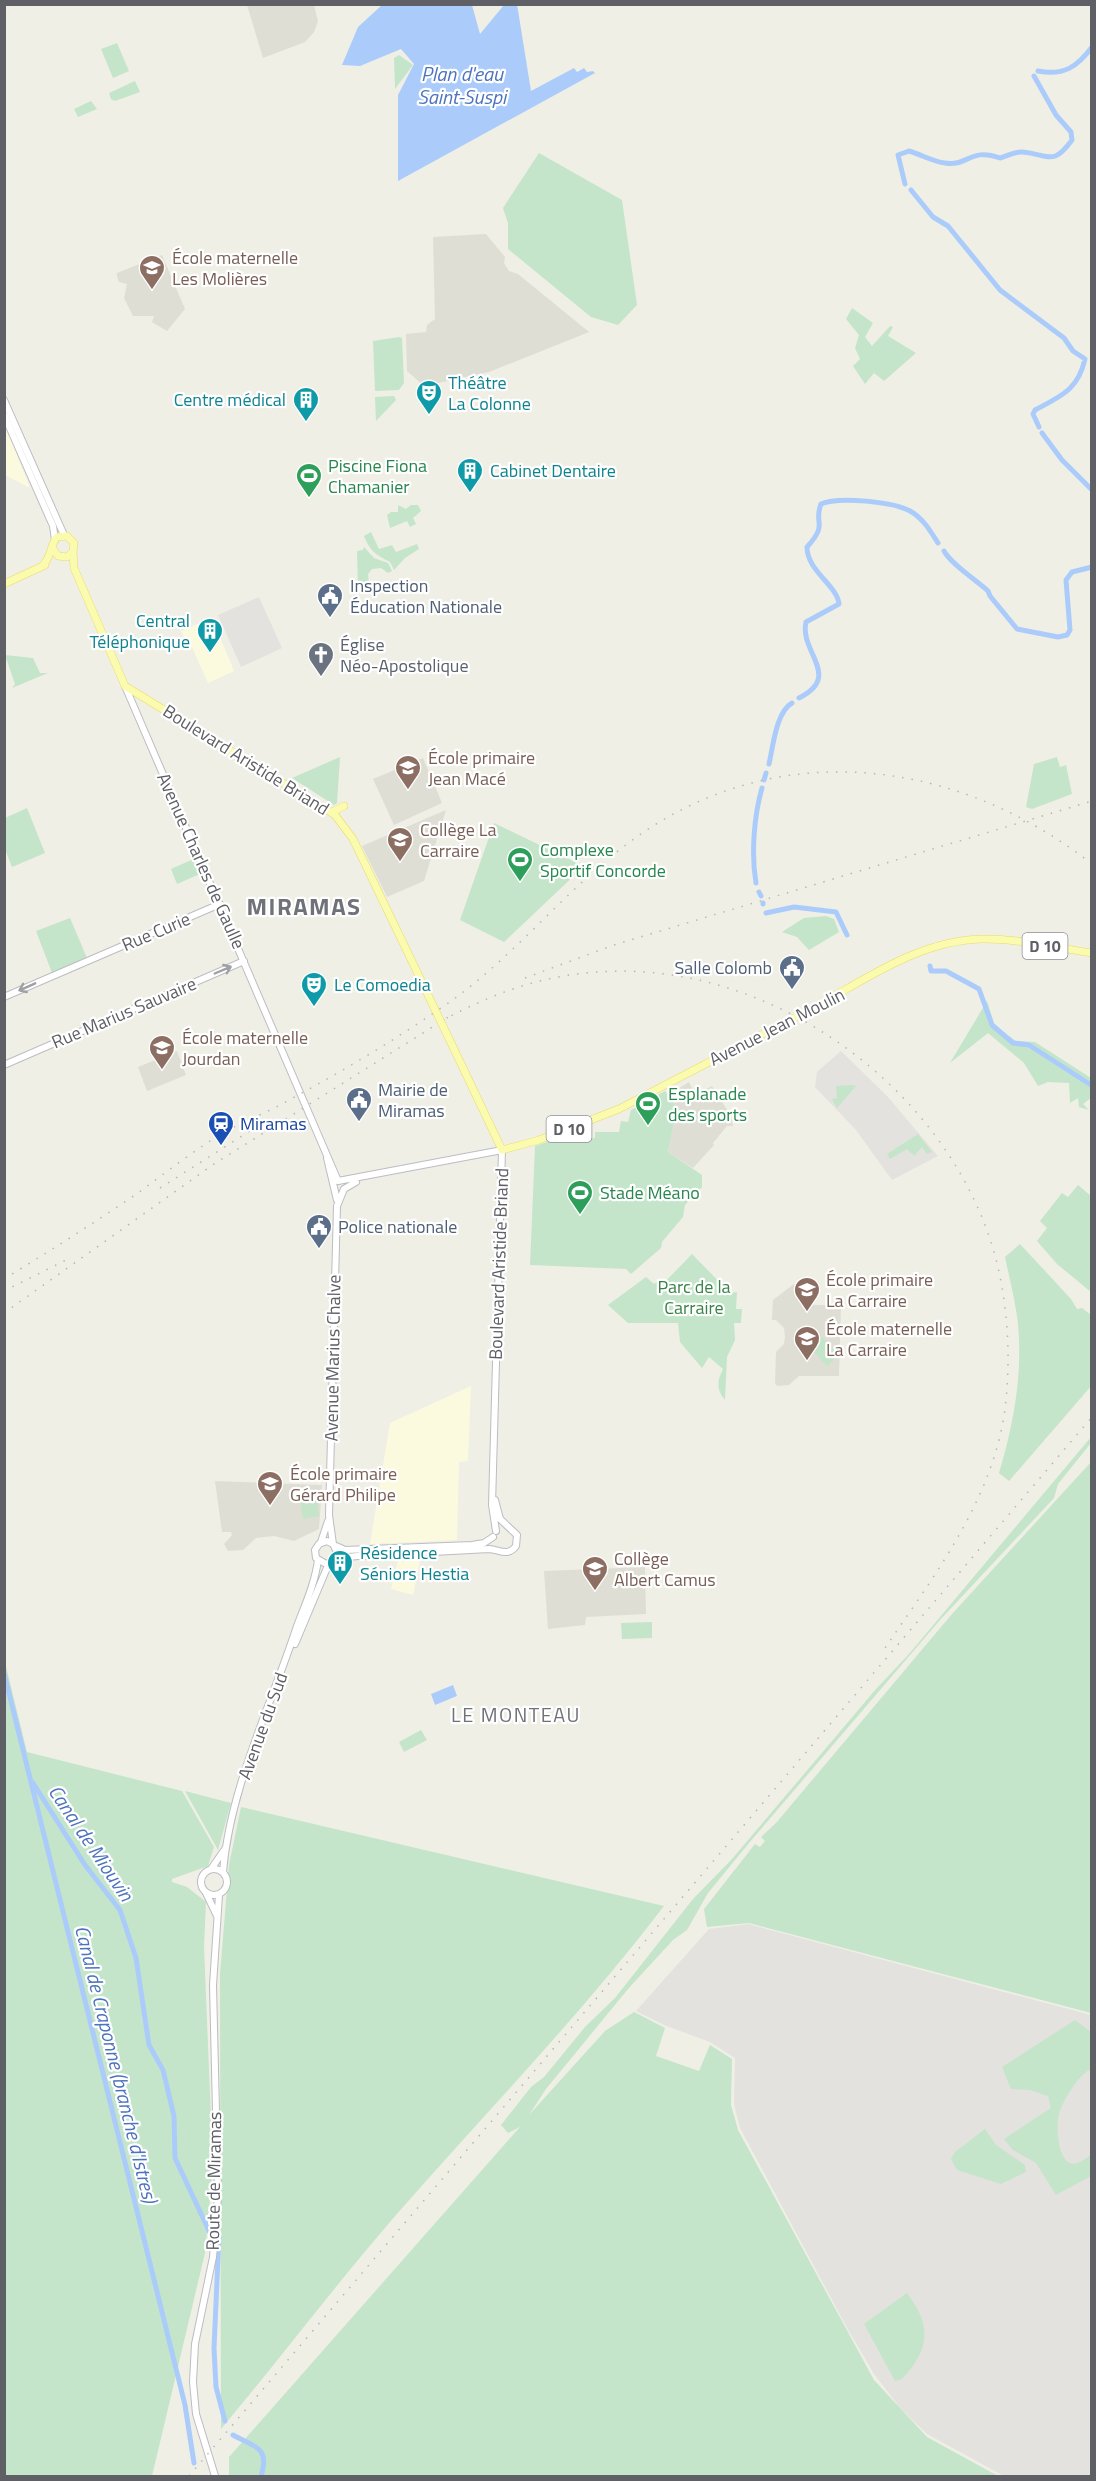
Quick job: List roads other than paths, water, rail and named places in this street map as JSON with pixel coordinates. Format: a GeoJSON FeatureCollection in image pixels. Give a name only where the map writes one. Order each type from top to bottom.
{"type":"FeatureCollection","features":[{"type":"Feature","properties":{"kind":"main road"},"geometry":{"type":"LineString","coordinates":[[4,400],[64,536],[73,540],[73,552],[4,585]]}},
{"type":"Feature","properties":{"kind":"main road"},"geometry":{"type":"LineString","coordinates":[[4,416],[53,526],[55,540],[53,549],[44,566]]}},
{"type":"Feature","properties":{"kind":"main road"},"geometry":{"type":"LineString","coordinates":[[55,540],[64,536]]}},
{"type":"Feature","properties":{"kind":"main road"},"geometry":{"type":"LineString","coordinates":[[53,549],[62,557]]}},
{"type":"Feature","properties":{"kind":"main road","name":"Avenue Charles de Gaulle"},"geometry":{"type":"LineString","coordinates":[[73,552],[74,568],[220,904],[339,1187]]}},
{"type":"Feature","properties":{"kind":"main road","name":"Avenue Charles de Gaulle"},"geometry":{"type":"LineString","coordinates":[[62,557],[74,568]]}},
{"type":"Feature","properties":{"kind":"main road","name":"Boulevard Aristide Briand"},"geometry":{"type":"LineString","coordinates":[[125,686],[332,812],[343,823],[353,839],[502,1150],[493,1512],[495,1534]]}},
{"type":"Feature","properties":{"kind":"main road"},"geometry":{"type":"LineString","coordinates":[[332,812],[344,806]]}},
{"type":"Feature","properties":{"kind":"main road","name":"Rue Curie"},"geometry":{"type":"LineString","coordinates":[[4,997],[220,904]]}},
{"type":"Feature","properties":{"kind":"main road","name":"Avenue Jean Moulin"},"geometry":{"type":"LineString","coordinates":[[339,1187],[362,1179],[502,1150],[539,1140],[619,1109],[909,956],[942,945],[991,939],[1092,952]]}},
{"type":"Feature","properties":{"kind":"main road","name":"Rue Marius Sauvaire"},"geometry":{"type":"LineString","coordinates":[[4,1065],[244,961]]}},
{"type":"Feature","properties":{"kind":"main road","name":"Avenue Marius Chalve"},"geometry":{"type":"LineString","coordinates":[[334,1545],[329,1515],[339,1187]]}},
{"type":"Feature","properties":{"kind":"main road","name":"Boulevard Aristide Briand"},"geometry":{"type":"LineString","coordinates":[[494,1497],[500,1518],[509,1528]]}},
{"type":"Feature","properties":{"kind":"main road","name":"Avenue Marius Chalve"},"geometry":{"type":"LineString","coordinates":[[321,1542],[329,1515]]}},
{"type":"Feature","properties":{"kind":"main road"},"geometry":{"type":"LineString","coordinates":[[509,1528],[517,1535],[516,1546],[508,1553],[489,1549],[358,1556],[332,1562],[318,1560],[315,1550],[321,1542],[345,1550],[472,1545],[484,1543],[495,1534],[509,1528]]}},
{"type":"Feature","properties":{"kind":"main road"},"geometry":{"type":"LineString","coordinates":[[495,1534],[493,1543],[498,1551]]}},
{"type":"Feature","properties":{"kind":"main road"},"geometry":{"type":"LineString","coordinates":[[332,1562],[337,1555],[334,1545]]}},
{"type":"Feature","properties":{"kind":"main road","name":"Avenue du Sud"},"geometry":{"type":"LineString","coordinates":[[225,1848],[236,1801],[291,1652],[318,1560]]}},
{"type":"Feature","properties":{"kind":"main road","name":"Avenue du Sud"},"geometry":{"type":"LineString","coordinates":[[291,1652],[332,1562]]}},
{"type":"Feature","properties":{"kind":"main road"},"geometry":{"type":"LineString","coordinates":[[225,1848],[223,1872],[227,1884],[219,1894],[206,1893],[201,1886],[201,1878],[211,1869],[225,1848]]}},
{"type":"Feature","properties":{"kind":"main road"},"geometry":{"type":"LineString","coordinates":[[211,1869],[223,1872]]}},
{"type":"Feature","properties":{"kind":"main road","name":"Route de Miramas"},"geometry":{"type":"LineString","coordinates":[[206,1893],[217,1917]]}},
{"type":"Feature","properties":{"kind":"main road","name":"Route de Miramas"},"geometry":{"type":"LineString","coordinates":[[215,2476],[196,2414],[193,2382],[195,2344],[213,2258],[218,2197],[213,1985],[219,1894]]}},
{"type":"Feature","properties":{"kind":"water","name":"Plan d'eau Saint-Suspi"},"geometry":{"type":"Polygon","coordinates":[[[517,4],[531,91],[574,68],[577,72],[584,68],[587,72],[595,73],[398,181],[398,95],[414,64],[401,49],[360,66],[342,65],[358,27],[382,5],[472,5],[480,34],[504,5],[517,4]]]}},
{"type":"Feature","properties":{"kind":"water"},"geometry":{"type":"Polygon","coordinates":[[[453,1685],[457,1696],[435,1705],[431,1694],[453,1685]]]}},
{"type":"Feature","properties":{"kind":"waterway"},"geometry":{"type":"LineString","coordinates":[[1038,71],[1063,71],[1075,65],[1092,47]]}},
{"type":"Feature","properties":{"kind":"waterway"},"geometry":{"type":"LineString","coordinates":[[905,184],[898,155],[909,151],[936,161],[953,163],[975,156],[990,155],[1000,158],[1020,152],[1050,157],[1066,148],[1072,140],[1071,132],[1056,115],[1034,76]]}},
{"type":"Feature","properties":{"kind":"waterway"},"geometry":{"type":"LineString","coordinates":[[911,190],[933,217],[948,226],[1000,290],[1064,338],[1073,351],[1085,359],[1082,370],[1073,385],[1060,396],[1035,410],[1033,414],[1039,427]]}},
{"type":"Feature","properties":{"kind":"waterway"},"geometry":{"type":"LineString","coordinates":[[1042,433],[1062,460],[1092,490]]}},
{"type":"Feature","properties":{"kind":"waterway"},"geometry":{"type":"LineString","coordinates":[[799,698],[812,690],[818,681],[819,672],[805,633],[806,622],[839,604],[833,590],[808,556],[807,547],[819,528],[821,504],[852,500],[902,508],[919,517],[938,543]]}},
{"type":"Feature","properties":{"kind":"waterway"},"geometry":{"type":"LineString","coordinates":[[944,551],[958,567],[988,591],[1017,629],[1058,637],[1067,635],[1070,630],[1066,580],[1072,572],[1092,567]]}},
{"type":"Feature","properties":{"kind":"waterway"},"geometry":{"type":"LineString","coordinates":[[769,764],[782,714],[792,703]]}},
{"type":"Feature","properties":{"kind":"waterway"},"geometry":{"type":"LineString","coordinates":[[764,780],[766,773]]}},
{"type":"Feature","properties":{"kind":"waterway"},"geometry":{"type":"LineString","coordinates":[[756,883],[754,835],[762,788]]}},
{"type":"Feature","properties":{"kind":"waterway"},"geometry":{"type":"LineString","coordinates":[[759,892],[761,896]]}},
{"type":"Feature","properties":{"kind":"waterway"},"geometry":{"type":"LineString","coordinates":[[766,913],[794,907],[836,912],[847,935]]}},
{"type":"Feature","properties":{"kind":"waterway"},"geometry":{"type":"LineString","coordinates":[[930,966],[931,971],[946,971],[979,989],[992,1025],[1013,1043],[1029,1045],[1091,1085]]}},
{"type":"Feature","properties":{"kind":"waterway","name":"Canal de Craponne (branche d'Istres)"},"geometry":{"type":"LineString","coordinates":[[4,1673],[185,2405],[194,2463]]}},
{"type":"Feature","properties":{"kind":"waterway","name":"Canal de Miouvin"},"geometry":{"type":"LineString","coordinates":[[33,1783],[85,1865],[120,1910],[136,1958],[149,2045],[163,2070],[174,2116],[175,2158],[210,2233]]}},
{"type":"Feature","properties":{"kind":"waterway","name":"Canal de Miouvin"},"geometry":{"type":"LineString","coordinates":[[219,2236],[214,2348],[216,2387],[225,2421]]}},
{"type":"Feature","properties":{"kind":"waterway","name":"Canal de Miouvin"},"geometry":{"type":"LineString","coordinates":[[233,2435],[258,2448],[262,2453],[264,2458],[261,2476]]}},
{"type":"Feature","properties":{"kind":"railway"},"geometry":{"type":"LineString","coordinates":[[4,1279],[138,1193],[221,1134],[281,1105],[423,1020],[490,970],[580,884],[627,844],[683,809],[741,786],[801,774],[862,773],[922,781],[981,800],[1038,828],[1092,864]]}},
{"type":"Feature","properties":{"kind":"railway"},"geometry":{"type":"LineString","coordinates":[[525,978],[614,945],[1092,801]]}},
{"type":"Feature","properties":{"kind":"railway"},"geometry":{"type":"LineString","coordinates":[[443,1020],[512,989],[567,975],[651,972],[716,984],[777,1007],[835,1040],[887,1081],[931,1130],[967,1185],[992,1245],[1007,1322],[1006,1400],[1000,1435],[977,1500],[943,1561],[885,1648]]}},
{"type":"Feature","properties":{"kind":"railway"},"geometry":{"type":"LineString","coordinates":[[4,1313],[214,1164],[450,1016]]}},
{"type":"Feature","properties":{"kind":"railway"},"geometry":{"type":"LineString","coordinates":[[160,1188],[264,1122]]}},
{"type":"Feature","properties":{"kind":"railway"},"geometry":{"type":"LineString","coordinates":[[4,1291],[66,1260]]}},
{"type":"Feature","properties":{"kind":"railway"},"geometry":{"type":"LineString","coordinates":[[189,2476],[1092,1417]]}},
{"type":"Feature","properties":{"kind":"place","name":"École maternelle Les Molières"},"geometry":{"type":"Point","coordinates":[152,291]}},
{"type":"Feature","properties":{"kind":"place","name":"Théâtre La Colonne"},"geometry":{"type":"Point","coordinates":[429,416]}},
{"type":"Feature","properties":{"kind":"place","name":"Centre médical"},"geometry":{"type":"Point","coordinates":[306,423]}},
{"type":"Feature","properties":{"kind":"place","name":"Cabinet Dentaire"},"geometry":{"type":"Point","coordinates":[470,494]}},
{"type":"Feature","properties":{"kind":"place","name":"Piscine Fiona Chamanier"},"geometry":{"type":"Point","coordinates":[309,499]}},
{"type":"Feature","properties":{"kind":"place","name":"Inspection Éducation Nationale"},"geometry":{"type":"Point","coordinates":[330,619]}},
{"type":"Feature","properties":{"kind":"place","name":"Central Téléphonique"},"geometry":{"type":"Point","coordinates":[210,654]}},
{"type":"Feature","properties":{"kind":"place","name":"Église Néo-Apostolique"},"geometry":{"type":"Point","coordinates":[321,678]}},
{"type":"Feature","properties":{"kind":"place","name":"École primaire Jean Macé"},"geometry":{"type":"Point","coordinates":[408,791]}},
{"type":"Feature","properties":{"kind":"place","name":"Collège La Carraire"},"geometry":{"type":"Point","coordinates":[400,863]}},
{"type":"Feature","properties":{"kind":"place","name":"Complexe Sportif Concorde"},"geometry":{"type":"Point","coordinates":[520,883]}},
{"type":"Feature","properties":{"kind":"place","name":"Salle Colomb"},"geometry":{"type":"Point","coordinates":[792,991]}},
{"type":"Feature","properties":{"kind":"place","name":"Le Comoedia"},"geometry":{"type":"Point","coordinates":[314,1008]}},
{"type":"Feature","properties":{"kind":"place","name":"École maternelle Jourdan"},"geometry":{"type":"Point","coordinates":[162,1071]}},
{"type":"Feature","properties":{"kind":"place","name":"Mairie de Miramas"},"geometry":{"type":"Point","coordinates":[359,1123]}},
{"type":"Feature","properties":{"kind":"place","name":"Esplanade des sports"},"geometry":{"type":"Point","coordinates":[648,1127]}},
{"type":"Feature","properties":{"kind":"place","name":"Miramas"},"geometry":{"type":"Point","coordinates":[221,1147]}},
{"type":"Feature","properties":{"kind":"place","name":"Stade Méano"},"geometry":{"type":"Point","coordinates":[580,1216]}},
{"type":"Feature","properties":{"kind":"place","name":"Police nationale"},"geometry":{"type":"Point","coordinates":[319,1250]}},
{"type":"Feature","properties":{"kind":"place","name":"École primaire La Carraire"},"geometry":{"type":"Point","coordinates":[807,1313]}},
{"type":"Feature","properties":{"kind":"place","name":"École maternelle La Carraire"},"geometry":{"type":"Point","coordinates":[807,1362]}},
{"type":"Feature","properties":{"kind":"place","name":"École primaire Gérard Philipe"},"geometry":{"type":"Point","coordinates":[270,1507]}},
{"type":"Feature","properties":{"kind":"place","name":"Résidence Séniors Hestia"},"geometry":{"type":"Point","coordinates":[340,1586]}},
{"type":"Feature","properties":{"kind":"place","name":"Collège Albert Camus"},"geometry":{"type":"Point","coordinates":[595,1592]}},
{"type":"Feature","properties":{"kind":"district","name":"MIRAMAS"},"geometry":{"type":"Point","coordinates":[304,907]}},
{"type":"Feature","properties":{"kind":"district","name":"LE MONTEAU"},"geometry":{"type":"Point","coordinates":[516,1715]}},
{"type":"Feature","properties":{"kind":"park label","name":"Parc de la Carraire"},"geometry":{"type":"Point","coordinates":[694,1297]}}]}
